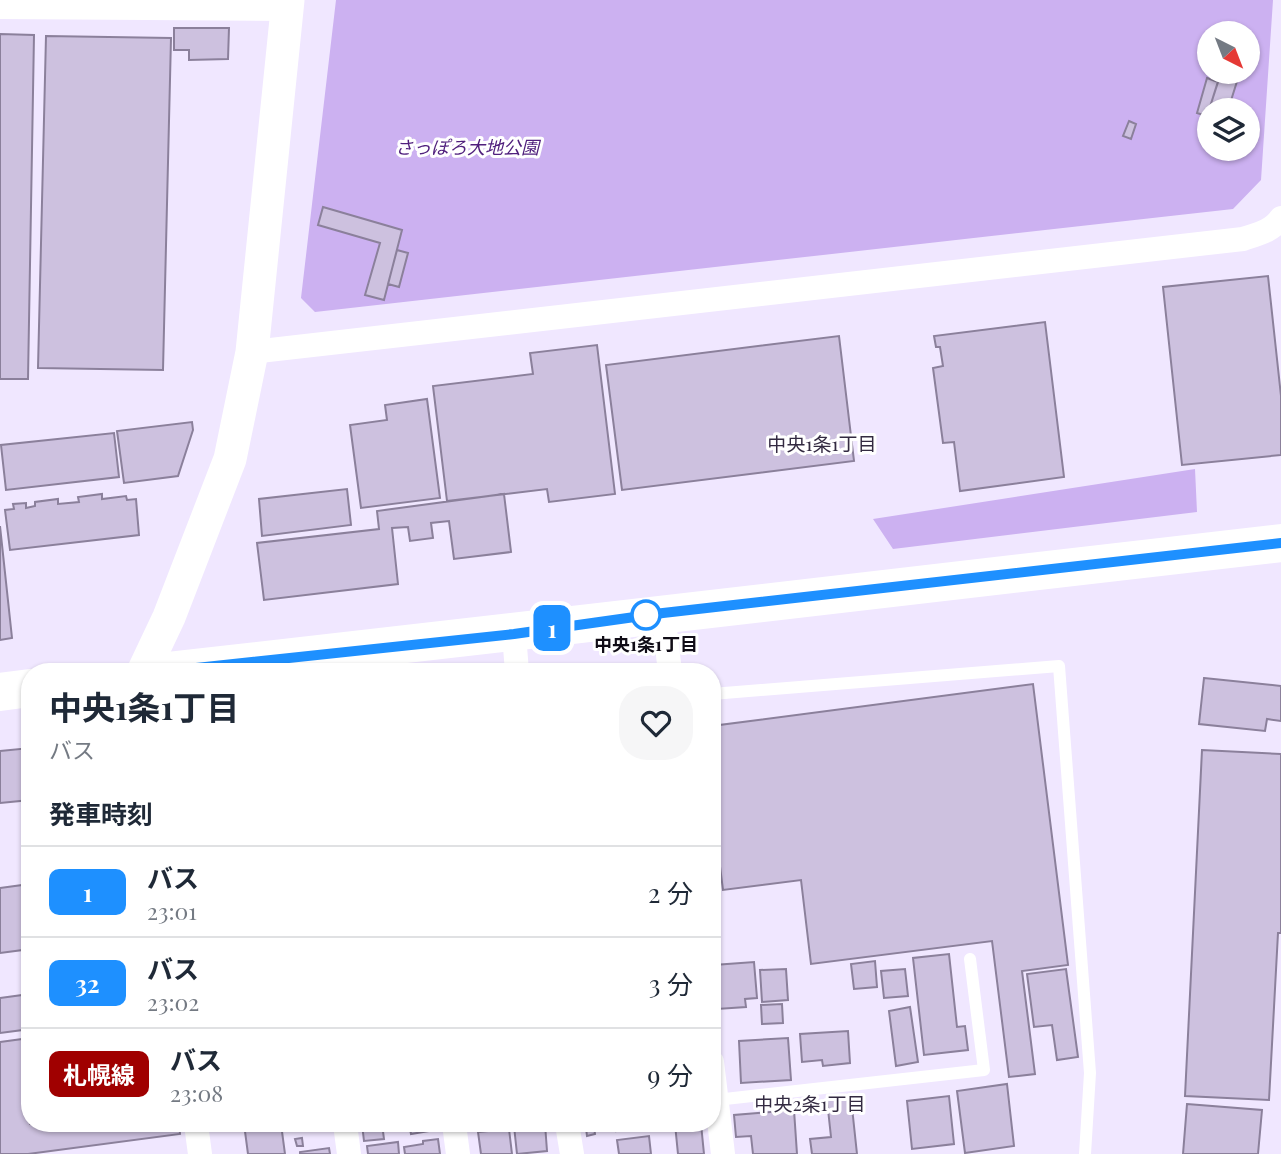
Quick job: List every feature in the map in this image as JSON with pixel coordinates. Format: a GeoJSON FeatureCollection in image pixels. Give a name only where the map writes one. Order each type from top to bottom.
{"type":"FeatureCollection","features":[{"type":"Feature","properties":{"kind":"highway"},"geometry":{"type":"LineString","coordinates":[[244,663],[514,634],[663,613],[1281,543]]}},
{"type":"Feature","properties":{"kind":"highway"},"geometry":{"type":"LineString","coordinates":[[0,692],[21,689]]}},
{"type":"Feature","properties":{"kind":"street"},"geometry":{"type":"LineString","coordinates":[[0,7],[42,4],[287,5],[252,352],[229,459],[169,617],[147,663]]}},
{"type":"Feature","properties":{"kind":"street"},"geometry":{"type":"LineString","coordinates":[[252,352],[1243,239],[1263,233],[1281,218]]}},
{"type":"Feature","properties":{"kind":"street"},"geometry":{"type":"LineString","coordinates":[[663,613],[669,663]]}},
{"type":"Feature","properties":{"kind":"street"},"geometry":{"type":"LineString","coordinates":[[514,634],[516,663]]}},
{"type":"Feature","properties":{"kind":"street"},"geometry":{"type":"LineString","coordinates":[[197,1132],[201,1154]]}},
{"type":"Feature","properties":{"kind":"street"},"geometry":{"type":"LineString","coordinates":[[346,1132],[349,1154]]}},
{"type":"Feature","properties":{"kind":"street"},"geometry":{"type":"LineString","coordinates":[[455,1132],[458,1154]]}},
{"type":"Feature","properties":{"kind":"street"},"geometry":{"type":"LineString","coordinates":[[568,1132],[572,1154]]}},
{"type":"Feature","properties":{"kind":"street"},"geometry":{"type":"LineString","coordinates":[[720,1132],[723,1154]]}},
{"type":"Feature","properties":{"kind":"lane"},"geometry":{"type":"LineString","coordinates":[[721,693],[1059,666],[1090,1073],[1085,1154]]}},
{"type":"Feature","properties":{"kind":"lane"},"geometry":{"type":"LineString","coordinates":[[721,1099],[984,1070],[970,960]]}},
{"type":"Feature","properties":{"kind":"green space","name":"さっぽろ大地公園"},"geometry":{"type":"Polygon","coordinates":[[[336,0],[1273,0],[1261,180],[1233,209],[315,312],[301,298],[336,0]]]}},
{"type":"Feature","properties":{"kind":"green space"},"geometry":{"type":"Polygon","coordinates":[[[1195,469],[1197,512],[893,549],[873,519],[1195,469]]]}},
{"type":"Feature","properties":{"kind":"building"},"geometry":{"type":"Polygon","coordinates":[[[174,28],[229,28],[228,59],[189,60],[189,50],[174,50],[174,28]]]}},
{"type":"Feature","properties":{"kind":"building"},"geometry":{"type":"Polygon","coordinates":[[[0,34],[34,35],[28,379],[0,379],[0,34]]]}},
{"type":"Feature","properties":{"kind":"building"},"geometry":{"type":"Polygon","coordinates":[[[46,36],[171,38],[163,370],[38,368],[46,36]]]}},
{"type":"Feature","properties":{"kind":"building"},"geometry":{"type":"Polygon","coordinates":[[[1205,84],[1217,84],[1213,98],[1201,98],[1205,84]]]}},
{"type":"Feature","properties":{"kind":"building"},"geometry":{"type":"Polygon","coordinates":[[[1217,84],[1236,84],[1232,98],[1213,98],[1217,84]]]}},
{"type":"Feature","properties":{"kind":"building"},"geometry":{"type":"Polygon","coordinates":[[[1129,121],[1136,124],[1131,139],[1123,136],[1129,121]]]}},
{"type":"Feature","properties":{"kind":"building"},"geometry":{"type":"Polygon","coordinates":[[[323,207],[402,230],[384,300],[365,295],[380,243],[318,225],[323,207]]]}},
{"type":"Feature","properties":{"kind":"building"},"geometry":{"type":"Polygon","coordinates":[[[397,250],[408,253],[399,287],[388,284],[397,250]]]}},
{"type":"Feature","properties":{"kind":"building"},"geometry":{"type":"Polygon","coordinates":[[[1268,276],[1281,396],[1281,455],[1182,465],[1163,287],[1268,276]]]}},
{"type":"Feature","properties":{"kind":"building"},"geometry":{"type":"Polygon","coordinates":[[[1045,322],[1064,477],[960,491],[954,442],[943,443],[933,368],[943,366],[940,347],[936,347],[934,336],[1045,322]]]}},
{"type":"Feature","properties":{"kind":"building"},"geometry":{"type":"Polygon","coordinates":[[[839,336],[854,461],[622,490],[606,365],[839,336]]]}},
{"type":"Feature","properties":{"kind":"building"},"geometry":{"type":"Polygon","coordinates":[[[597,345],[615,494],[549,502],[547,489],[447,501],[433,386],[533,374],[530,353],[597,345]]]}},
{"type":"Feature","properties":{"kind":"building"},"geometry":{"type":"Polygon","coordinates":[[[427,399],[440,498],[361,508],[350,425],[387,420],[385,405],[427,399]]]}},
{"type":"Feature","properties":{"kind":"building"},"geometry":{"type":"Polygon","coordinates":[[[192,422],[193,430],[178,476],[124,483],[117,431],[192,422]]]}},
{"type":"Feature","properties":{"kind":"building"},"geometry":{"type":"Polygon","coordinates":[[[114,433],[119,477],[6,490],[1,445],[114,433]]]}},
{"type":"Feature","properties":{"kind":"building"},"geometry":{"type":"Polygon","coordinates":[[[347,489],[351,525],[262,536],[259,499],[347,489]]]}},
{"type":"Feature","properties":{"kind":"building"},"geometry":{"type":"Polygon","coordinates":[[[102,494],[102,499],[126,496],[127,500],[136,499],[139,535],[10,550],[5,510],[14,509],[13,504],[26,503],[26,508],[35,506],[35,502],[58,499],[58,504],[79,502],[78,497],[102,494]]]}},
{"type":"Feature","properties":{"kind":"building"},"geometry":{"type":"Polygon","coordinates":[[[504,494],[511,552],[454,559],[449,521],[431,523],[433,538],[410,541],[408,527],[392,528],[398,584],[264,600],[257,543],[379,529],[377,511],[504,494]]]}},
{"type":"Feature","properties":{"kind":"building"},"geometry":{"type":"Polygon","coordinates":[[[0,526],[12,638],[0,640],[0,526]]]}},
{"type":"Feature","properties":{"kind":"building"},"geometry":{"type":"Polygon","coordinates":[[[1204,678],[1281,686],[1281,721],[1267,719],[1265,731],[1199,724],[1204,678]]]}},
{"type":"Feature","properties":{"kind":"building"},"geometry":{"type":"Polygon","coordinates":[[[1033,684],[1068,965],[1022,971],[1035,1074],[1009,1077],[992,941],[811,964],[801,880],[723,890],[721,725],[1033,684]]]}},
{"type":"Feature","properties":{"kind":"building"},"geometry":{"type":"Polygon","coordinates":[[[21,749],[21,801],[0,803],[0,751],[21,749]]]}},
{"type":"Feature","properties":{"kind":"building"},"geometry":{"type":"Polygon","coordinates":[[[1202,750],[1281,754],[1281,933],[1278,933],[1269,1100],[1185,1096],[1202,750]]]}},
{"type":"Feature","properties":{"kind":"building"},"geometry":{"type":"Polygon","coordinates":[[[21,885],[21,950],[0,953],[0,888],[21,885]]]}},
{"type":"Feature","properties":{"kind":"building"},"geometry":{"type":"Polygon","coordinates":[[[949,954],[957,1027],[965,1026],[968,1050],[924,1055],[913,958],[949,954]]]}},
{"type":"Feature","properties":{"kind":"building"},"geometry":{"type":"Polygon","coordinates":[[[875,961],[877,987],[854,989],[851,964],[875,961]]]}},
{"type":"Feature","properties":{"kind":"building"},"geometry":{"type":"Polygon","coordinates":[[[754,962],[757,998],[745,999],[746,1007],[721,1009],[721,964],[754,962]]]}},
{"type":"Feature","properties":{"kind":"building"},"geometry":{"type":"Polygon","coordinates":[[[786,969],[788,1000],[762,1002],[760,970],[786,969]]]}},
{"type":"Feature","properties":{"kind":"building"},"geometry":{"type":"Polygon","coordinates":[[[905,969],[908,996],[884,998],[881,971],[905,969]]]}},
{"type":"Feature","properties":{"kind":"building"},"geometry":{"type":"Polygon","coordinates":[[[1066,969],[1078,1057],[1057,1060],[1052,1025],[1034,1027],[1027,974],[1066,969]]]}},
{"type":"Feature","properties":{"kind":"building"},"geometry":{"type":"Polygon","coordinates":[[[21,995],[21,1030],[0,1033],[0,998],[21,995]]]}},
{"type":"Feature","properties":{"kind":"building"},"geometry":{"type":"Polygon","coordinates":[[[782,1004],[783,1023],[762,1024],[761,1005],[782,1004]]]}},
{"type":"Feature","properties":{"kind":"building"},"geometry":{"type":"Polygon","coordinates":[[[910,1007],[918,1062],[896,1066],[889,1011],[910,1007]]]}},
{"type":"Feature","properties":{"kind":"building"},"geometry":{"type":"Polygon","coordinates":[[[848,1031],[850,1063],[823,1066],[822,1060],[802,1062],[800,1034],[848,1031]]]}},
{"type":"Feature","properties":{"kind":"building"},"geometry":{"type":"Polygon","coordinates":[[[788,1038],[791,1080],[741,1083],[739,1041],[788,1038]]]}},
{"type":"Feature","properties":{"kind":"building"},"geometry":{"type":"Polygon","coordinates":[[[21,1039],[21,1132],[180,1134],[28,1154],[0,1154],[0,1042],[21,1039]]]}},
{"type":"Feature","properties":{"kind":"building"},"geometry":{"type":"Polygon","coordinates":[[[1007,1084],[1014,1146],[965,1153],[957,1091],[1007,1084]]]}},
{"type":"Feature","properties":{"kind":"building"},"geometry":{"type":"Polygon","coordinates":[[[949,1096],[954,1144],[912,1149],[907,1101],[949,1096]]]}},
{"type":"Feature","properties":{"kind":"building"},"geometry":{"type":"Polygon","coordinates":[[[851,1098],[857,1154],[812,1154],[810,1139],[831,1137],[827,1100],[851,1098]]]}},
{"type":"Feature","properties":{"kind":"building"},"geometry":{"type":"Polygon","coordinates":[[[1187,1104],[1262,1110],[1258,1154],[1183,1154],[1187,1104]]]}},
{"type":"Feature","properties":{"kind":"building"},"geometry":{"type":"Polygon","coordinates":[[[794,1110],[797,1154],[753,1154],[751,1136],[736,1137],[734,1115],[794,1110]]]}},
{"type":"Feature","properties":{"kind":"building"},"geometry":{"type":"Polygon","coordinates":[[[245,1132],[282,1132],[285,1154],[248,1154],[245,1132]]]}},
{"type":"Feature","properties":{"kind":"building"},"geometry":{"type":"Polygon","coordinates":[[[363,1132],[383,1132],[384,1139],[364,1141],[363,1132]]]}},
{"type":"Feature","properties":{"kind":"building"},"geometry":{"type":"Polygon","coordinates":[[[478,1132],[509,1132],[512,1154],[481,1154],[478,1132]]]}},
{"type":"Feature","properties":{"kind":"building"},"geometry":{"type":"Polygon","coordinates":[[[515,1132],[546,1132],[547,1151],[517,1154],[515,1132]]]}},
{"type":"Feature","properties":{"kind":"building"},"geometry":{"type":"Polygon","coordinates":[[[676,1132],[702,1132],[704,1154],[678,1154],[676,1132]]]}},
{"type":"Feature","properties":{"kind":"building"},"geometry":{"type":"Polygon","coordinates":[[[649,1136],[651,1154],[619,1154],[617,1140],[649,1136]]]}},
{"type":"Feature","properties":{"kind":"building"},"geometry":{"type":"Polygon","coordinates":[[[302,1138],[303,1146],[297,1146],[295,1139],[302,1138]]]}},
{"type":"Feature","properties":{"kind":"building"},"geometry":{"type":"Polygon","coordinates":[[[438,1139],[440,1154],[405,1154],[404,1147],[438,1139]]]}},
{"type":"Feature","properties":{"kind":"building"},"geometry":{"type":"Polygon","coordinates":[[[398,1142],[399,1154],[368,1154],[367,1146],[398,1142]]]}},
{"type":"Feature","properties":{"kind":"building"},"geometry":{"type":"Polygon","coordinates":[[[329,1148],[330,1154],[300,1154],[300,1152],[329,1148]]]}},
{"type":"Feature","properties":{"kind":"bus line","name":"1"},"geometry":{"type":"LineString","coordinates":[[243,663],[514,634],[663,613],[1281,543]]}},
{"type":"Feature","properties":{"kind":"place","name":"中央1条1丁目"},"geometry":{"type":"Point","coordinates":[646,615]}},
{"type":"Feature","properties":{"kind":"district","name":"中央1条1丁目"},"geometry":{"type":"Point","coordinates":[822,443]}},
{"type":"Feature","properties":{"kind":"district","name":"中央2条1丁目"},"geometry":{"type":"Point","coordinates":[810,1103]}}]}
